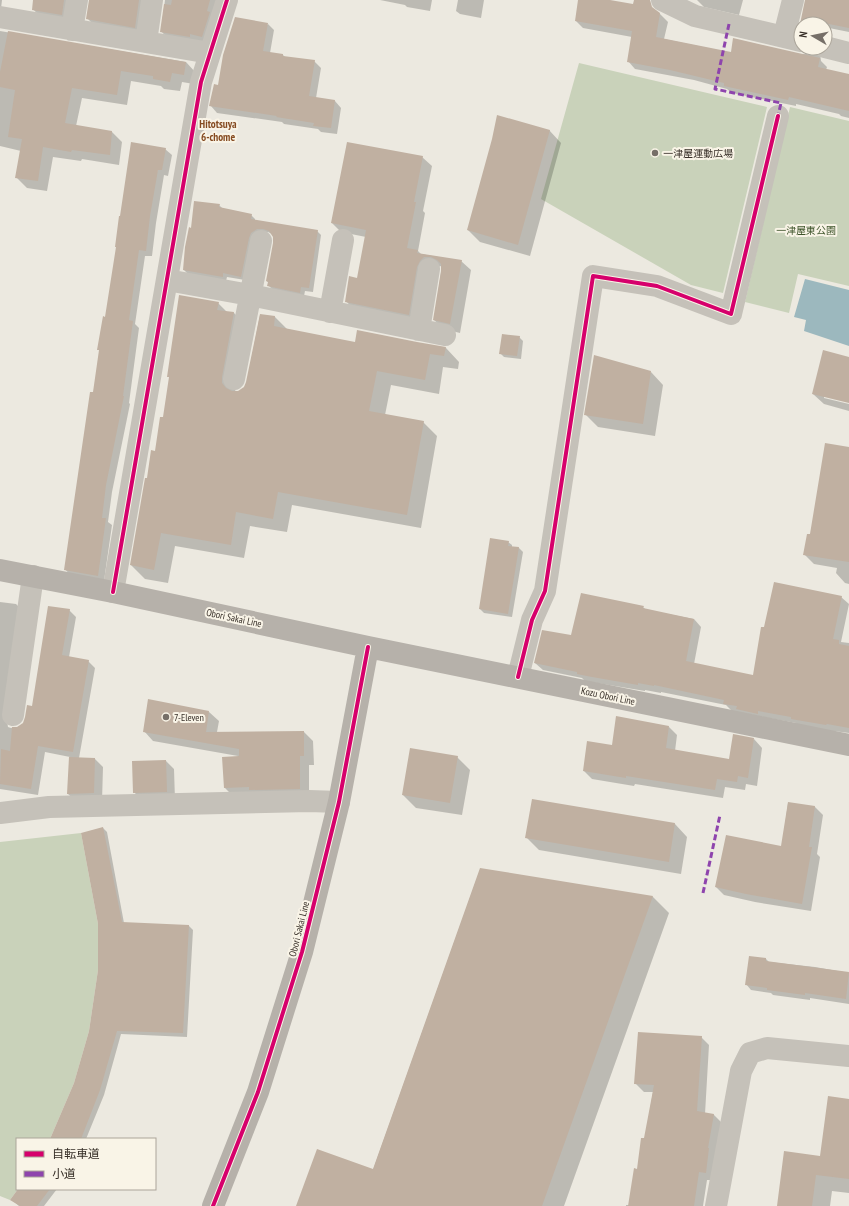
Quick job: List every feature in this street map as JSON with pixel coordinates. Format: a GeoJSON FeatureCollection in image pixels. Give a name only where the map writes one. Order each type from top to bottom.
{"type":"FeatureCollection","features":[{"type":"Feature","properties":{"kind":"main road","name":"Obori Sakai Line"},"geometry":{"type":"LineString","coordinates":[[0,570],[113,592],[368,647],[339,802],[302,952],[258,1092],[213,1206]]}},
{"type":"Feature","properties":{"kind":"main road","name":"Kozu Obori Line"},"geometry":{"type":"LineString","coordinates":[[368,647],[849,745]]}},
{"type":"Feature","properties":{"kind":"street"},"geometry":{"type":"LineString","coordinates":[[4,0],[0,18],[210,53]]}},
{"type":"Feature","properties":{"kind":"street"},"geometry":{"type":"LineString","coordinates":[[72,30],[77,0]]}},
{"type":"Feature","properties":{"kind":"street"},"geometry":{"type":"LineString","coordinates":[[146,42],[152,0]]}},
{"type":"Feature","properties":{"kind":"street"},"geometry":{"type":"LineString","coordinates":[[113,592],[201,82],[227,0]]}},
{"type":"Feature","properties":{"kind":"street"},"geometry":{"type":"LineString","coordinates":[[672,2],[695,16],[792,39],[793,0]]}},
{"type":"Feature","properties":{"kind":"street"},"geometry":{"type":"LineString","coordinates":[[833,49],[849,53]]}},
{"type":"Feature","properties":{"kind":"street"},"geometry":{"type":"LineString","coordinates":[[518,677],[532,620],[545,591],[593,276],[657,286],[731,314],[778,116]]}},
{"type":"Feature","properties":{"kind":"street"},"geometry":{"type":"LineString","coordinates":[[330,312],[343,240]]}},
{"type":"Feature","properties":{"kind":"street"},"geometry":{"type":"LineString","coordinates":[[234,379],[261,241]]}},
{"type":"Feature","properties":{"kind":"street"},"geometry":{"type":"LineString","coordinates":[[419,330],[429,269]]}},
{"type":"Feature","properties":{"kind":"street"},"geometry":{"type":"LineString","coordinates":[[167,280],[250,295],[445,335]]}},
{"type":"Feature","properties":{"kind":"street"},"geometry":{"type":"LineString","coordinates":[[13,715],[33,576]]}},
{"type":"Feature","properties":{"kind":"street"},"geometry":{"type":"LineString","coordinates":[[0,813],[49,807],[309,801],[339,802]]}},
{"type":"Feature","properties":{"kind":"street"},"geometry":{"type":"LineString","coordinates":[[716,1206],[741,1071],[750,1053],[767,1048],[849,1056]]}},
{"type":"Feature","properties":{"kind":"green space","name":"一津屋運動広場"},"geometry":{"type":"Polygon","coordinates":[[[579,63],[767,107],[723,293],[691,285],[541,199],[579,63]]]}},
{"type":"Feature","properties":{"kind":"green space","name":"一津屋東公園"},"geometry":{"type":"Polygon","coordinates":[[[790,107],[849,121],[849,286],[798,274],[789,313],[745,302],[790,107]]]}},
{"type":"Feature","properties":{"kind":"green space"},"geometry":{"type":"Polygon","coordinates":[[[81,833],[98,924],[98,970],[89,1031],[74,1083],[50,1138],[16,1138],[16,1190],[17,1190],[10,1200],[0,1196],[0,842],[81,833]]]}},
{"type":"Feature","properties":{"kind":"water"},"geometry":{"type":"Polygon","coordinates":[[[805,279],[849,290],[849,346],[804,331],[806,320],[794,317],[805,279]]]}},
{"type":"Feature","properties":{"kind":"building"},"geometry":{"type":"Polygon","coordinates":[[[33,0],[64,0],[62,15],[32,10],[33,0]]]}},
{"type":"Feature","properties":{"kind":"building"},"geometry":{"type":"Polygon","coordinates":[[[89,0],[139,0],[135,28],[86,19],[89,0]]]}},
{"type":"Feature","properties":{"kind":"building"},"geometry":{"type":"Polygon","coordinates":[[[172,0],[210,0],[207,11],[210,12],[202,37],[190,34],[190,37],[160,32],[164,4],[171,5],[172,0]]]}},
{"type":"Feature","properties":{"kind":"building"},"geometry":{"type":"Polygon","coordinates":[[[578,0],[610,0],[633,4],[634,0],[650,0],[652,7],[660,13],[656,37],[731,52],[733,38],[793,52],[793,56],[811,56],[820,58],[818,67],[849,74],[849,111],[789,97],[788,100],[724,86],[724,83],[670,70],[627,62],[632,31],[575,21],[578,0]]]}},
{"type":"Feature","properties":{"kind":"building"},"geometry":{"type":"Polygon","coordinates":[[[805,0],[849,0],[849,28],[833,25],[833,16],[802,16],[805,0]]]}},
{"type":"Feature","properties":{"kind":"building"},"geometry":{"type":"Polygon","coordinates":[[[235,17],[268,23],[263,51],[283,54],[283,56],[315,60],[309,96],[335,100],[331,128],[313,126],[314,123],[276,117],[277,116],[209,106],[214,84],[218,85],[223,55],[235,17]]]}},
{"type":"Feature","properties":{"kind":"building"},"geometry":{"type":"Polygon","coordinates":[[[8,31],[186,62],[184,75],[172,73],[170,82],[153,79],[153,76],[121,71],[117,95],[72,88],[65,123],[112,131],[110,155],[72,150],[71,152],[43,147],[38,181],[15,178],[22,139],[8,137],[15,90],[0,87],[0,72],[8,31]]]}},
{"type":"Feature","properties":{"kind":"building"},"geometry":{"type":"Polygon","coordinates":[[[497,115],[550,130],[518,245],[467,230],[492,139],[497,115]]]}},
{"type":"Feature","properties":{"kind":"building"},"geometry":{"type":"Polygon","coordinates":[[[131,142],[166,148],[162,170],[158,170],[146,251],[139,250],[129,320],[133,321],[124,396],[106,485],[102,518],[106,518],[98,576],[64,570],[90,392],[93,392],[99,350],[97,350],[103,316],[105,317],[131,142]]]}},
{"type":"Feature","properties":{"kind":"building"},"geometry":{"type":"Polygon","coordinates":[[[347,142],[423,156],[407,248],[418,250],[417,253],[462,260],[450,324],[433,320],[441,264],[431,257],[424,257],[417,267],[409,315],[345,302],[349,276],[357,278],[366,230],[331,223],[347,142]]]}},
{"type":"Feature","properties":{"kind":"building"},"geometry":{"type":"Polygon","coordinates":[[[194,201],[220,204],[219,207],[252,214],[251,219],[318,230],[309,288],[301,287],[300,293],[267,286],[268,282],[266,281],[273,237],[269,231],[263,229],[257,229],[251,233],[241,277],[223,273],[223,277],[183,270],[185,247],[189,227],[191,228],[194,201]]]}},
{"type":"Feature","properties":{"kind":"building"},"geometry":{"type":"Polygon","coordinates":[[[179,295],[219,302],[217,310],[234,312],[222,377],[222,383],[226,388],[232,391],[238,391],[244,387],[246,382],[260,314],[275,316],[274,326],[355,342],[357,330],[446,347],[444,356],[430,354],[425,380],[377,371],[369,411],[424,421],[407,515],[278,492],[273,519],[236,512],[231,545],[161,533],[154,570],[130,565],[151,450],[155,451],[160,417],[163,417],[169,377],[167,377],[179,295]]]}},
{"type":"Feature","properties":{"kind":"building"},"geometry":{"type":"Polygon","coordinates":[[[502,334],[520,336],[517,356],[499,354],[502,334]]]}},
{"type":"Feature","properties":{"kind":"building"},"geometry":{"type":"Polygon","coordinates":[[[823,350],[849,357],[849,403],[812,394],[823,350]]]}},
{"type":"Feature","properties":{"kind":"building"},"geometry":{"type":"Polygon","coordinates":[[[594,355],[651,371],[643,424],[584,415],[594,355]]]}},
{"type":"Feature","properties":{"kind":"building"},"geometry":{"type":"Polygon","coordinates":[[[825,443],[849,447],[849,562],[803,555],[807,534],[810,534],[825,443]]]}},
{"type":"Feature","properties":{"kind":"building"},"geometry":{"type":"Polygon","coordinates":[[[490,538],[509,541],[508,546],[519,547],[508,614],[479,609],[490,538]]]}},
{"type":"Feature","properties":{"kind":"building"},"geometry":{"type":"Polygon","coordinates":[[[774,582],[842,596],[833,639],[839,640],[839,644],[849,646],[849,728],[791,719],[791,717],[758,711],[758,714],[736,709],[737,706],[723,704],[724,700],[654,685],[638,683],[638,685],[592,677],[577,674],[577,672],[534,663],[542,630],[571,635],[581,593],[644,606],[643,608],[694,619],[686,661],[753,675],[761,627],[764,627],[774,582]]]}},
{"type":"Feature","properties":{"kind":"building"},"geometry":{"type":"Polygon","coordinates":[[[48,606],[70,609],[62,655],[89,660],[73,752],[38,746],[31,789],[0,784],[1,749],[10,751],[12,727],[17,727],[23,723],[27,705],[32,706],[48,606]]]}},
{"type":"Feature","properties":{"kind":"building"},"geometry":{"type":"Polygon","coordinates":[[[148,699],[209,711],[206,732],[304,731],[304,756],[300,756],[300,789],[249,790],[249,787],[224,788],[222,757],[239,756],[239,749],[143,732],[148,699]]]}},
{"type":"Feature","properties":{"kind":"building"},"geometry":{"type":"Polygon","coordinates":[[[616,716],[669,726],[666,748],[729,759],[733,734],[754,738],[748,778],[738,776],[737,782],[717,779],[715,790],[583,771],[587,741],[612,745],[616,716]]]}},
{"type":"Feature","properties":{"kind":"building"},"geometry":{"type":"Polygon","coordinates":[[[410,748],[458,756],[450,803],[402,795],[410,748]]]}},
{"type":"Feature","properties":{"kind":"building"},"geometry":{"type":"Polygon","coordinates":[[[69,757],[95,758],[94,793],[67,794],[69,757]]]}},
{"type":"Feature","properties":{"kind":"building"},"geometry":{"type":"Polygon","coordinates":[[[166,760],[167,792],[133,793],[132,761],[166,760]]]}},
{"type":"Feature","properties":{"kind":"building"},"geometry":{"type":"Polygon","coordinates":[[[532,799],[675,823],[669,862],[525,838],[532,799]]]}},
{"type":"Feature","properties":{"kind":"building"},"geometry":{"type":"Polygon","coordinates":[[[788,802],[815,806],[809,847],[812,847],[802,904],[715,887],[726,835],[781,846],[788,802]]]}},
{"type":"Feature","properties":{"kind":"building"},"geometry":{"type":"Polygon","coordinates":[[[103,827],[122,922],[189,925],[183,1033],[117,1031],[100,1090],[81,1138],[50,1138],[74,1083],[89,1031],[98,970],[98,924],[81,833],[103,827]]]}},
{"type":"Feature","properties":{"kind":"building"},"geometry":{"type":"Polygon","coordinates":[[[480,868],[653,896],[542,1206],[296,1206],[317,1149],[373,1169],[480,868]]]}},
{"type":"Feature","properties":{"kind":"building"},"geometry":{"type":"Polygon","coordinates":[[[749,956],[766,958],[766,961],[849,972],[846,999],[805,993],[805,995],[767,990],[767,988],[745,985],[749,956]]]}},
{"type":"Feature","properties":{"kind":"building"},"geometry":{"type":"Polygon","coordinates":[[[638,1032],[702,1036],[697,1111],[714,1114],[708,1148],[706,1173],[699,1172],[694,1206],[628,1206],[634,1168],[637,1169],[641,1138],[644,1138],[654,1085],[634,1084],[638,1032]]]}},
{"type":"Feature","properties":{"kind":"building"},"geometry":{"type":"Polygon","coordinates":[[[828,1096],[849,1099],[849,1179],[816,1175],[812,1206],[777,1206],[784,1151],[820,1156],[828,1096]]]}},
{"type":"Feature","properties":{"kind":"building"},"geometry":{"type":"Polygon","coordinates":[[[17,1190],[49,1190],[37,1206],[20,1206],[10,1200],[17,1190]]]}},
{"type":"Feature","properties":{"kind":"marked path"},"geometry":{"type":"LineString","coordinates":[[729,24],[715,89],[781,103],[778,116]]}},
{"type":"Feature","properties":{"kind":"marked path"},"geometry":{"type":"LineString","coordinates":[[703,893],[720,815]]}},
{"type":"Feature","properties":{"kind":"cycle path"},"geometry":{"type":"LineString","coordinates":[[113,592],[201,82],[227,0]]}},
{"type":"Feature","properties":{"kind":"cycle path"},"geometry":{"type":"LineString","coordinates":[[518,677],[532,620],[545,591],[593,276],[657,286],[731,314],[778,116]]}},
{"type":"Feature","properties":{"kind":"cycle path"},"geometry":{"type":"LineString","coordinates":[[213,1206],[258,1092],[302,952],[339,802],[368,647]]}},
{"type":"Feature","properties":{"kind":"place","name":"一津屋運動広場"},"geometry":{"type":"Point","coordinates":[655,153]}},
{"type":"Feature","properties":{"kind":"place","name":"7-Eleven"},"geometry":{"type":"Point","coordinates":[166,717]}},
{"type":"Feature","properties":{"kind":"district","name":"Hitotsuya 6-chome"},"geometry":{"type":"Point","coordinates":[218,130]}}]}
